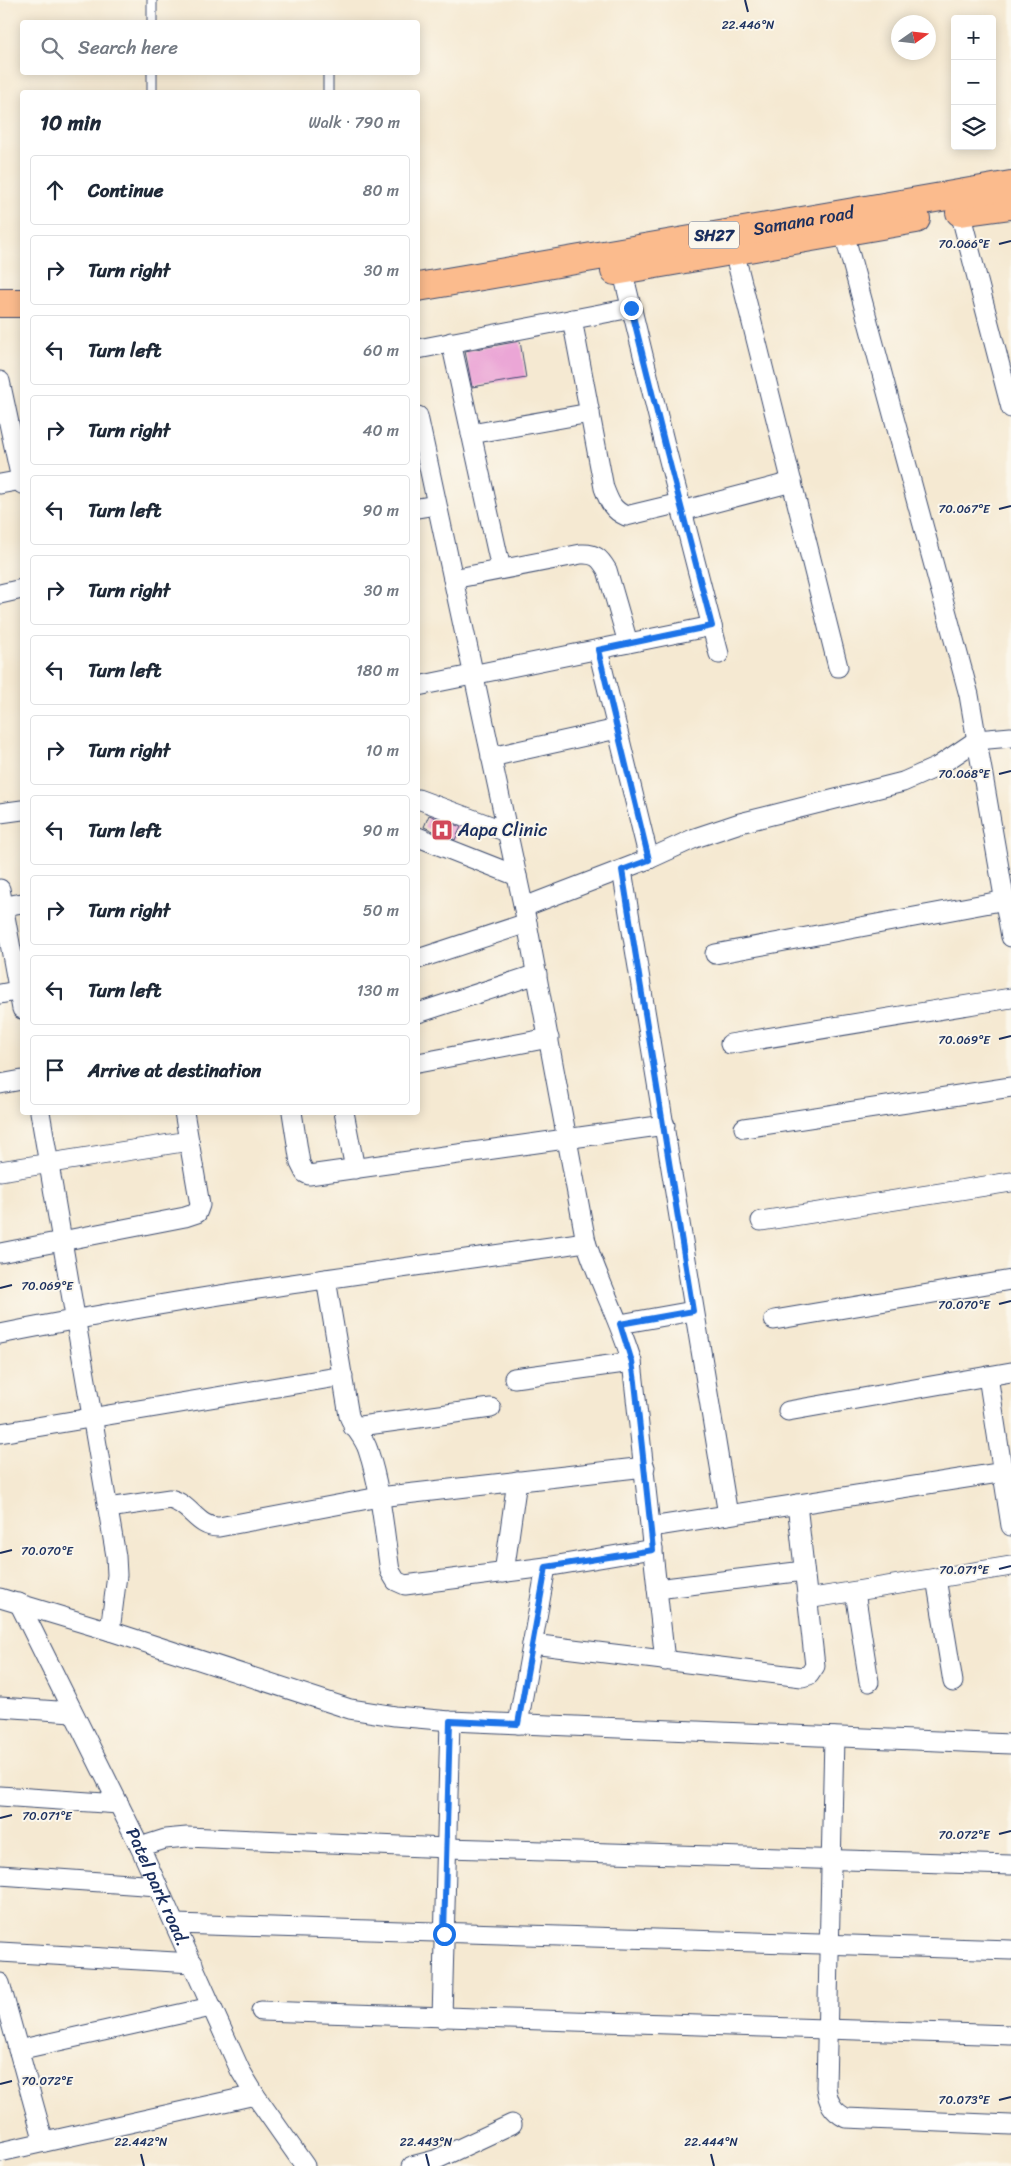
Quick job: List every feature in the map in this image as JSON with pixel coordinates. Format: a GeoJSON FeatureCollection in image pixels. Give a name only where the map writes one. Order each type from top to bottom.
{"type":"FeatureCollection","features":[{"type":"Feature","properties":{"kind":"main road","name":"Samana road"},"geometry":{"type":"LineString","coordinates":[[420,306],[734,251],[841,223],[1011,185]]}},
{"type":"Feature","properties":{"kind":"main road","name":"Samana road"},"geometry":{"type":"LineString","coordinates":[[420,287],[841,223],[986,208]]}},
{"type":"Feature","properties":{"kind":"main road"},"geometry":{"type":"LineString","coordinates":[[0,303],[20,303]]}},
{"type":"Feature","properties":{"kind":"main road"},"geometry":{"type":"LineString","coordinates":[[0,321],[20,322]]}},
{"type":"Feature","properties":{"kind":"street"},"geometry":{"type":"LineString","coordinates":[[1011,217],[986,208],[1011,408]]}},
{"type":"Feature","properties":{"kind":"street"},"geometry":{"type":"LineString","coordinates":[[841,223],[966,686],[977,740],[1002,830],[1011,937]]}},
{"type":"Feature","properties":{"kind":"street"},"geometry":{"type":"LineString","coordinates":[[734,251],[838,667]]}},
{"type":"Feature","properties":{"kind":"street"},"geometry":{"type":"LineString","coordinates":[[622,270],[719,654]]}},
{"type":"Feature","properties":{"kind":"street"},"geometry":{"type":"LineString","coordinates":[[420,349],[631,308]]}},
{"type":"Feature","properties":{"kind":"street"},"geometry":{"type":"LineString","coordinates":[[572,319],[604,488],[610,504],[618,513],[626,516],[681,507],[792,482]]}},
{"type":"Feature","properties":{"kind":"street"},"geometry":{"type":"LineString","coordinates":[[451,342],[501,570]]}},
{"type":"Feature","properties":{"kind":"street"},"geometry":{"type":"LineString","coordinates":[[0,380],[20,473]]}},
{"type":"Feature","properties":{"kind":"street"},"geometry":{"type":"LineString","coordinates":[[471,434],[590,413]]}},
{"type":"Feature","properties":{"kind":"street"},"geometry":{"type":"LineString","coordinates":[[420,436],[427,507],[453,579],[537,974],[586,1242],[593,1265],[620,1324],[632,1362],[665,1662]]}},
{"type":"Feature","properties":{"kind":"street"},"geometry":{"type":"LineString","coordinates":[[0,484],[20,482]]}},
{"type":"Feature","properties":{"kind":"street"},"geometry":{"type":"LineString","coordinates":[[453,579],[581,554],[592,554],[601,560],[607,570],[628,644]]}},
{"type":"Feature","properties":{"kind":"street"},"geometry":{"type":"LineString","coordinates":[[0,594],[20,589]]}},
{"type":"Feature","properties":{"kind":"street"},"geometry":{"type":"LineString","coordinates":[[420,686],[712,626]]}},
{"type":"Feature","properties":{"kind":"street"},"geometry":{"type":"LineString","coordinates":[[598,650],[649,860]]}},
{"type":"Feature","properties":{"kind":"street"},"geometry":{"type":"LineString","coordinates":[[491,757],[617,729]]}},
{"type":"Feature","properties":{"kind":"street"},"geometry":{"type":"LineString","coordinates":[[420,958],[525,915],[695,838],[740,823],[903,782],[937,767],[977,740],[1011,737]]}},
{"type":"Feature","properties":{"kind":"street"},"geometry":{"type":"LineString","coordinates":[[420,800],[507,832]]}},
{"type":"Feature","properties":{"kind":"street"},"geometry":{"type":"LineString","coordinates":[[0,813],[20,810]]}},
{"type":"Feature","properties":{"kind":"street"},"geometry":{"type":"LineString","coordinates":[[420,838],[517,876]]}},
{"type":"Feature","properties":{"kind":"street"},"geometry":{"type":"LineString","coordinates":[[622,870],[728,1515]]}},
{"type":"Feature","properties":{"kind":"street"},"geometry":{"type":"LineString","coordinates":[[20,903],[1,901],[20,988]]}},
{"type":"Feature","properties":{"kind":"street"},"geometry":{"type":"LineString","coordinates":[[715,954],[1008,912]]}},
{"type":"Feature","properties":{"kind":"street"},"geometry":{"type":"LineString","coordinates":[[420,1012],[537,974]]}},
{"type":"Feature","properties":{"kind":"street"},"geometry":{"type":"LineString","coordinates":[[0,994],[20,997]]}},
{"type":"Feature","properties":{"kind":"street"},"geometry":{"type":"LineString","coordinates":[[730,1044],[1011,998]]}},
{"type":"Feature","properties":{"kind":"street"},"geometry":{"type":"LineString","coordinates":[[420,1063],[549,1038]]}},
{"type":"Feature","properties":{"kind":"street"},"geometry":{"type":"LineString","coordinates":[[0,1084],[20,1080]]}},
{"type":"Feature","properties":{"kind":"street"},"geometry":{"type":"LineString","coordinates":[[744,1128],[1011,1087]]}},
{"type":"Feature","properties":{"kind":"street"},"geometry":{"type":"LineString","coordinates":[[41,1115],[118,1566],[110,1631]]}},
{"type":"Feature","properties":{"kind":"street"},"geometry":{"type":"LineString","coordinates":[[0,1252],[185,1217],[197,1212],[200,1205],[185,1115]]}},
{"type":"Feature","properties":{"kind":"street"},"geometry":{"type":"LineString","coordinates":[[292,1115],[300,1164],[305,1173],[309,1175],[665,1125]]}},
{"type":"Feature","properties":{"kind":"street"},"geometry":{"type":"LineString","coordinates":[[345,1115],[355,1169]]}},
{"type":"Feature","properties":{"kind":"street"},"geometry":{"type":"LineString","coordinates":[[0,1172],[189,1141]]}},
{"type":"Feature","properties":{"kind":"street"},"geometry":{"type":"LineString","coordinates":[[760,1221],[1011,1182]]}},
{"type":"Feature","properties":{"kind":"street"},"geometry":{"type":"LineString","coordinates":[[0,1334],[75,1319],[326,1278],[586,1242]]}},
{"type":"Feature","properties":{"kind":"street"},"geometry":{"type":"LineString","coordinates":[[326,1278],[349,1416],[353,1427],[366,1443],[379,1496],[390,1571],[396,1581],[405,1585],[546,1567],[653,1550]]}},
{"type":"Feature","properties":{"kind":"street"},"geometry":{"type":"LineString","coordinates":[[774,1320],[1011,1280]]}},
{"type":"Feature","properties":{"kind":"street"},"geometry":{"type":"LineString","coordinates":[[620,1324],[693,1311]]}},
{"type":"Feature","properties":{"kind":"street"},"geometry":{"type":"LineString","coordinates":[[514,1378],[632,1362]]}},
{"type":"Feature","properties":{"kind":"street"},"geometry":{"type":"LineString","coordinates":[[788,1411],[1011,1372]]}},
{"type":"Feature","properties":{"kind":"street"},"geometry":{"type":"LineString","coordinates":[[0,1433],[343,1376]]}},
{"type":"Feature","properties":{"kind":"street"},"geometry":{"type":"LineString","coordinates":[[988,1376],[1006,1472],[1011,1526]]}},
{"type":"Feature","properties":{"kind":"street"},"geometry":{"type":"LineString","coordinates":[[353,1427],[491,1408]]}},
{"type":"Feature","properties":{"kind":"street"},"geometry":{"type":"LineString","coordinates":[[108,1508],[170,1499],[179,1501],[204,1525],[211,1528],[379,1496],[645,1467]]}},
{"type":"Feature","properties":{"kind":"street"},"geometry":{"type":"LineString","coordinates":[[651,1527],[1006,1472]]}},
{"type":"Feature","properties":{"kind":"street"},"geometry":{"type":"LineString","coordinates":[[504,1572],[517,1481]]}},
{"type":"Feature","properties":{"kind":"street"},"geometry":{"type":"LineString","coordinates":[[532,1644],[665,1662],[802,1677],[809,1675],[815,1666],[797,1504]]}},
{"type":"Feature","properties":{"kind":"street"},"geometry":{"type":"LineString","coordinates":[[808,1599],[1011,1566]]}},
{"type":"Feature","properties":{"kind":"street"},"geometry":{"type":"LineString","coordinates":[[518,1724],[546,1567]]}},
{"type":"Feature","properties":{"kind":"street"},"geometry":{"type":"LineString","coordinates":[[657,1589],[804,1571]]}},
{"type":"Feature","properties":{"kind":"street"},"geometry":{"type":"LineString","coordinates":[[936,1578],[953,1682]]}},
{"type":"Feature","properties":{"kind":"street"},"geometry":{"type":"LineString","coordinates":[[855,1592],[869,1682]]}},
{"type":"Feature","properties":{"kind":"street"},"geometry":{"type":"LineString","coordinates":[[0,1598],[110,1631],[350,1709],[395,1716],[450,1721],[1011,1744]]}},
{"type":"Feature","properties":{"kind":"street","name":"Patel park road."},"geometry":{"type":"LineString","coordinates":[[19,1603],[140,1847],[240,2070],[255,2095],[305,2166]]}},
{"type":"Feature","properties":{"kind":"street"},"geometry":{"type":"LineString","coordinates":[[0,1707],[72,1712]]}},
{"type":"Feature","properties":{"kind":"street"},"geometry":{"type":"LineString","coordinates":[[442,2018],[450,1721]]}},
{"type":"Feature","properties":{"kind":"street"},"geometry":{"type":"LineString","coordinates":[[834,1737],[826,2087],[831,2107],[846,2118],[1011,2125]]}},
{"type":"Feature","properties":{"kind":"street"},"geometry":{"type":"LineString","coordinates":[[0,1796],[119,1804]]}},
{"type":"Feature","properties":{"kind":"street"},"geometry":{"type":"LineString","coordinates":[[140,1847],[165,1839],[187,1837],[446,1848],[831,1858],[1011,1865]]}},
{"type":"Feature","properties":{"kind":"street"},"geometry":{"type":"LineString","coordinates":[[0,1875],[158,1886]]}},
{"type":"Feature","properties":{"kind":"street"},"geometry":{"type":"LineString","coordinates":[[175,1924],[829,1946],[1011,1950]]}},
{"type":"Feature","properties":{"kind":"street"},"geometry":{"type":"LineString","coordinates":[[0,1952],[193,1963]]}},
{"type":"Feature","properties":{"kind":"street"},"geometry":{"type":"LineString","coordinates":[[0,1983],[11,2041],[44,2142]]}},
{"type":"Feature","properties":{"kind":"street"},"geometry":{"type":"LineString","coordinates":[[11,2041],[211,2007]]}},
{"type":"Feature","properties":{"kind":"street"},"geometry":{"type":"LineString","coordinates":[[262,2011],[1011,2035]]}},
{"type":"Feature","properties":{"kind":"street"},"geometry":{"type":"LineString","coordinates":[[0,2152],[255,2095]]}},
{"type":"Feature","properties":{"kind":"street"},"geometry":{"type":"LineString","coordinates":[[412,2166],[435,2160],[512,2124]]}},
{"type":"Feature","properties":{"kind":"lane"},"geometry":{"type":"LineString","coordinates":[[152,0],[152,20]]}},
{"type":"Feature","properties":{"kind":"lane"},"geometry":{"type":"LineString","coordinates":[[152,75],[152,90]]}},
{"type":"Feature","properties":{"kind":"lane"},"geometry":{"type":"LineString","coordinates":[[328,75],[328,90]]}},
{"type":"Feature","properties":{"kind":"building"},"geometry":{"type":"Polygon","coordinates":[[[520,341],[526,378],[472,387],[465,351],[520,341]]]}},
{"type":"Feature","properties":{"kind":"building"},"geometry":{"type":"Polygon","coordinates":[[[429,815],[461,827],[455,840],[424,827],[429,815]]]}},
{"type":"Feature","properties":{"kind":"place","name":"Aapa Clinic"},"geometry":{"type":"Point","coordinates":[442,830]}},
{"type":"Feature","properties":{"kind":"route"},"geometry":{"type":"LineString","coordinates":[[444,1934],[450,1721],[518,1724],[546,1567],[653,1550],[635,1382],[628,1346],[620,1324],[693,1311],[665,1125],[622,870],[649,860],[598,650],[712,626],[631,308]]}}]}
